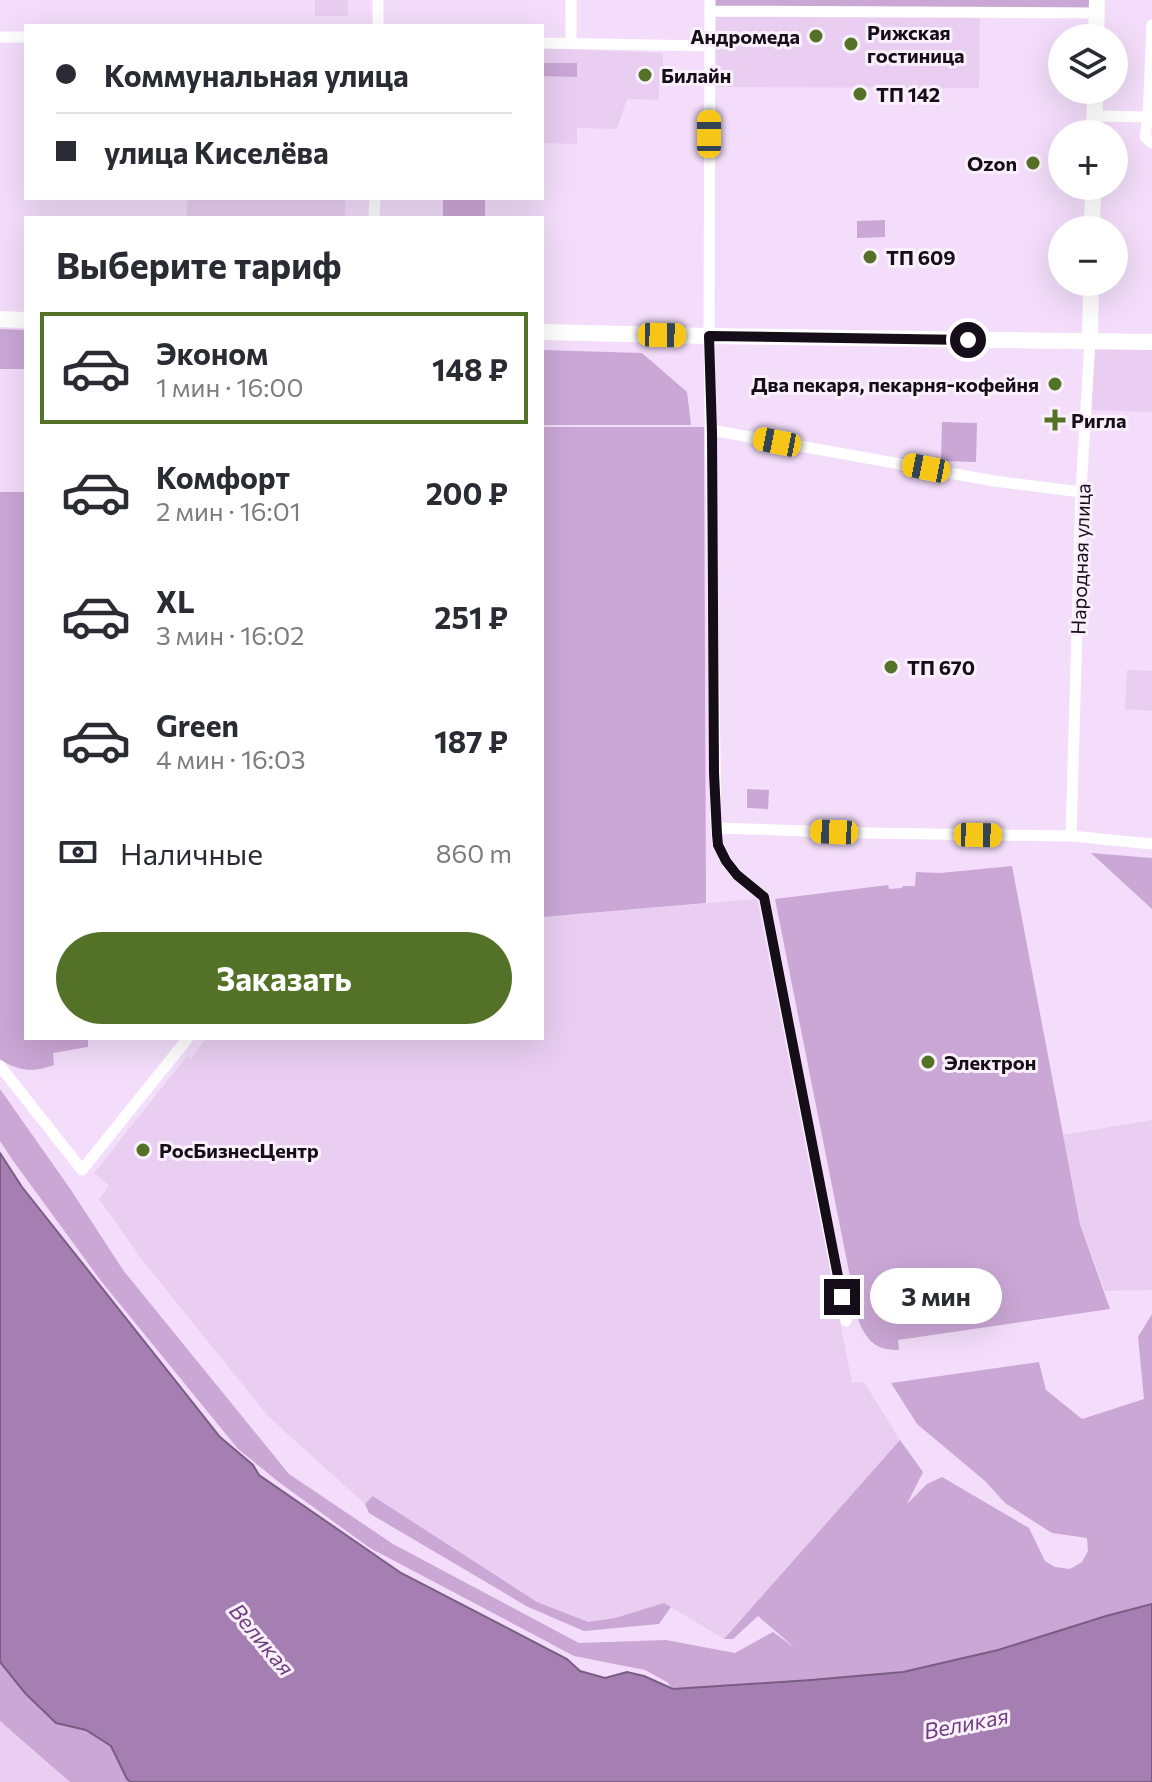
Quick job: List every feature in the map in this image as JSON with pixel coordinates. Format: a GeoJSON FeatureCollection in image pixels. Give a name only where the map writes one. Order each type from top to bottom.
{"type":"FeatureCollection","features":[{"type":"Feature","properties":{"kind":"main road"},"geometry":{"type":"LineString","coordinates":[[1095,104],[1095,120]]}},
{"type":"Feature","properties":{"kind":"main road","name":"Народная улица"},"geometry":{"type":"LineString","coordinates":[[1090,341],[1091,296]]}},
{"type":"Feature","properties":{"kind":"main road"},"geometry":{"type":"LineString","coordinates":[[0,319],[24,320]]}},
{"type":"Feature","properties":{"kind":"main road"},"geometry":{"type":"LineString","coordinates":[[544,332],[1152,342]]}},
{"type":"Feature","properties":{"kind":"street"},"geometry":{"type":"LineString","coordinates":[[378,0],[378,24]]}},
{"type":"Feature","properties":{"kind":"street"},"geometry":{"type":"LineString","coordinates":[[571,0],[571,43]]}},
{"type":"Feature","properties":{"kind":"street"},"geometry":{"type":"LineString","coordinates":[[846,1321],[764,897],[737,875],[726,861],[718,845],[716,828],[709,336],[710,5],[1097,6]]}},
{"type":"Feature","properties":{"kind":"street"},"geometry":{"type":"LineString","coordinates":[[1152,25],[1150,117],[1145,137],[1152,143]]}},
{"type":"Feature","properties":{"kind":"street"},"geometry":{"type":"LineString","coordinates":[[0,37],[24,37]]}},
{"type":"Feature","properties":{"kind":"street"},"geometry":{"type":"LineString","coordinates":[[544,43],[709,46]]}},
{"type":"Feature","properties":{"kind":"street"},"geometry":{"type":"LineString","coordinates":[[1095,116],[1150,117]]}},
{"type":"Feature","properties":{"kind":"street","name":"Народная улица"},"geometry":{"type":"LineString","coordinates":[[1071,836],[1081,492],[1090,341]]}},
{"type":"Feature","properties":{"kind":"street"},"geometry":{"type":"LineString","coordinates":[[711,430],[1006,483],[1081,492]]}},
{"type":"Feature","properties":{"kind":"street"},"geometry":{"type":"LineString","coordinates":[[716,828],[1071,836],[1152,844]]}},
{"type":"Feature","properties":{"kind":"street"},"geometry":{"type":"LineString","coordinates":[[0,1066],[82,1170],[186,1040]]}},
{"type":"Feature","properties":{"kind":"shaded area"},"geometry":{"type":"Polygon","coordinates":[[[315,0],[348,0],[348,16],[315,16],[315,0]]]}},
{"type":"Feature","properties":{"kind":"shaded area"},"geometry":{"type":"Polygon","coordinates":[[[712,0],[1091,0],[1090,11],[712,8],[712,0]]]}},
{"type":"Feature","properties":{"kind":"shaded area"},"geometry":{"type":"Polygon","coordinates":[[[712,8],[980,10],[979,88],[714,87],[712,8]]]}},
{"type":"Feature","properties":{"kind":"shaded area"},"geometry":{"type":"Polygon","coordinates":[[[544,48],[663,53],[663,85],[659,86],[659,100],[627,99],[617,129],[577,128],[577,144],[544,143],[544,48]]]}},
{"type":"Feature","properties":{"kind":"shaded area"},"geometry":{"type":"Polygon","coordinates":[[[544,63],[577,63],[577,77],[544,76],[544,63]]]}},
{"type":"Feature","properties":{"kind":"shaded area"},"geometry":{"type":"Polygon","coordinates":[[[187,200],[345,200],[345,216],[187,216],[187,200]]]}},
{"type":"Feature","properties":{"kind":"shaded area"},"geometry":{"type":"Polygon","coordinates":[[[443,200],[485,200],[485,216],[443,216],[443,200]]]}},
{"type":"Feature","properties":{"kind":"shaded area"},"geometry":{"type":"Polygon","coordinates":[[[885,220],[885,237],[857,238],[857,221],[885,220]]]}},
{"type":"Feature","properties":{"kind":"shaded area"},"geometry":{"type":"Polygon","coordinates":[[[0,329],[24,330],[24,369],[0,369],[0,329]]]}},
{"type":"Feature","properties":{"kind":"shaded area"},"geometry":{"type":"Polygon","coordinates":[[[1092,344],[1152,345],[1152,412],[1090,410],[1092,344]]]}},
{"type":"Feature","properties":{"kind":"shaded area"},"geometry":{"type":"Polygon","coordinates":[[[544,350],[642,353],[687,392],[691,425],[544,425],[544,350]]]}},
{"type":"Feature","properties":{"kind":"shaded area"},"geometry":{"type":"Polygon","coordinates":[[[942,422],[977,423],[976,462],[941,461],[942,422]]]}},
{"type":"Feature","properties":{"kind":"shaded area"},"geometry":{"type":"Polygon","coordinates":[[[544,427],[704,427],[706,903],[544,917],[544,427]]]}},
{"type":"Feature","properties":{"kind":"shaded area"},"geometry":{"type":"Polygon","coordinates":[[[0,492],[24,492],[24,1040],[88,1040],[88,1047],[53,1053],[54,1065],[33,1070],[13,1066],[0,1059],[0,492]]]}},
{"type":"Feature","properties":{"kind":"shaded area"},"geometry":{"type":"Polygon","coordinates":[[[1127,670],[1152,671],[1152,711],[1125,709],[1127,670]]]}},
{"type":"Feature","properties":{"kind":"shaded area"},"geometry":{"type":"Polygon","coordinates":[[[747,789],[769,790],[768,809],[747,808],[747,789]]]}},
{"type":"Feature","properties":{"kind":"shaded area"},"geometry":{"type":"Polygon","coordinates":[[[1091,853],[1152,858],[1152,909],[1091,853]]]}},
{"type":"Feature","properties":{"kind":"shaded area","name":"Электрон"},"geometry":{"type":"Polygon","coordinates":[[[1012,866],[1080,1224],[1110,1309],[898,1340],[899,1350],[884,1348],[870,1340],[859,1322],[775,899],[888,885],[889,889],[915,886],[916,872],[940,873],[1012,866]]]}},
{"type":"Feature","properties":{"kind":"shaded area"},"geometry":{"type":"Polygon","coordinates":[[[757,899],[852,1383],[864,1382],[900,1440],[724,1639],[664,1603],[588,1623],[537,1602],[374,1496],[365,1504],[268,1416],[143,1261],[99,1199],[109,1186],[94,1173],[187,1056],[191,1059],[205,1040],[544,1040],[544,917],[757,899]]]}},
{"type":"Feature","properties":{"kind":"shaded area"},"geometry":{"type":"Polygon","coordinates":[[[0,1089],[123,1270],[289,1474],[393,1544],[579,1643],[666,1640],[735,1653],[773,1632],[795,1648],[758,1616],[733,1639],[724,1639],[900,1440],[923,1472],[907,1504],[927,1484],[942,1477],[1029,1528],[1045,1561],[1055,1567],[1070,1569],[1082,1562],[1088,1551],[1087,1538],[1052,1533],[1005,1503],[985,1481],[917,1424],[891,1383],[1039,1362],[1046,1390],[1082,1419],[1144,1399],[1138,1337],[1152,1314],[1152,1604],[998,1650],[903,1672],[673,1689],[667,1682],[645,1670],[574,1656],[370,1548],[238,1449],[101,1281],[11,1158],[0,1141],[0,1089]]]}},
{"type":"Feature","properties":{"kind":"shaded area"},"geometry":{"type":"Polygon","coordinates":[[[1152,1120],[1152,1290],[1105,1291],[1081,1226],[1063,1135],[1152,1120]]]}},
{"type":"Feature","properties":{"kind":"shaded area"},"geometry":{"type":"Polygon","coordinates":[[[373,1496],[537,1602],[588,1622],[615,1618],[664,1603],[671,1607],[659,1624],[584,1631],[528,1607],[369,1513],[365,1504],[373,1496]]]}},
{"type":"Feature","properties":{"kind":"shaded area"},"geometry":{"type":"Polygon","coordinates":[[[0,1662],[25,1693],[56,1723],[86,1730],[111,1746],[131,1782],[70,1782],[0,1721],[0,1662]]]}},
{"type":"Feature","properties":{"kind":"shaded area"},"geometry":{"type":"Polygon","coordinates":[[[0,1721],[40,1755],[70,1782],[0,1782],[0,1721]]]}},
{"type":"Feature","properties":{"kind":"water","name":"Великая"},"geometry":{"type":"Polygon","coordinates":[[[0,1153],[22,1187],[220,1437],[253,1465],[259,1475],[401,1573],[567,1659],[580,1671],[605,1678],[627,1672],[673,1689],[903,1672],[998,1650],[1152,1604],[1152,1782],[131,1782],[111,1746],[86,1730],[56,1723],[25,1693],[0,1662],[0,1153]]]}},
{"type":"Feature","properties":{"kind":"place","name":"Андромеда"},"geometry":{"type":"Point","coordinates":[816,36]}},
{"type":"Feature","properties":{"kind":"place","name":"Рижская гостиница"},"geometry":{"type":"Point","coordinates":[851,44]}},
{"type":"Feature","properties":{"kind":"place","name":"Билайн"},"geometry":{"type":"Point","coordinates":[645,75]}},
{"type":"Feature","properties":{"kind":"place","name":"ТП 142"},"geometry":{"type":"Point","coordinates":[860,94]}},
{"type":"Feature","properties":{"kind":"place","name":"Ozon"},"geometry":{"type":"Point","coordinates":[1033,163]}},
{"type":"Feature","properties":{"kind":"place","name":"ТП 609"},"geometry":{"type":"Point","coordinates":[870,257]}},
{"type":"Feature","properties":{"kind":"place","name":"Два пекаря, пекарня-кофейня"},"geometry":{"type":"Point","coordinates":[1055,384]}},
{"type":"Feature","properties":{"kind":"place","name":"Ригла"},"geometry":{"type":"Point","coordinates":[1055,420]}},
{"type":"Feature","properties":{"kind":"place","name":"ТП 670"},"geometry":{"type":"Point","coordinates":[891,667]}},
{"type":"Feature","properties":{"kind":"place","name":"Электрон"},"geometry":{"type":"Point","coordinates":[928,1062]}},
{"type":"Feature","properties":{"kind":"place","name":"РосБизнесЦентр"},"geometry":{"type":"Point","coordinates":[143,1150]}},
{"type":"Feature","properties":{"kind":"route"},"geometry":{"type":"LineString","coordinates":[[842,1297],[764,897],[737,875],[718,845],[714,773],[709,336],[968,340]]}}]}
